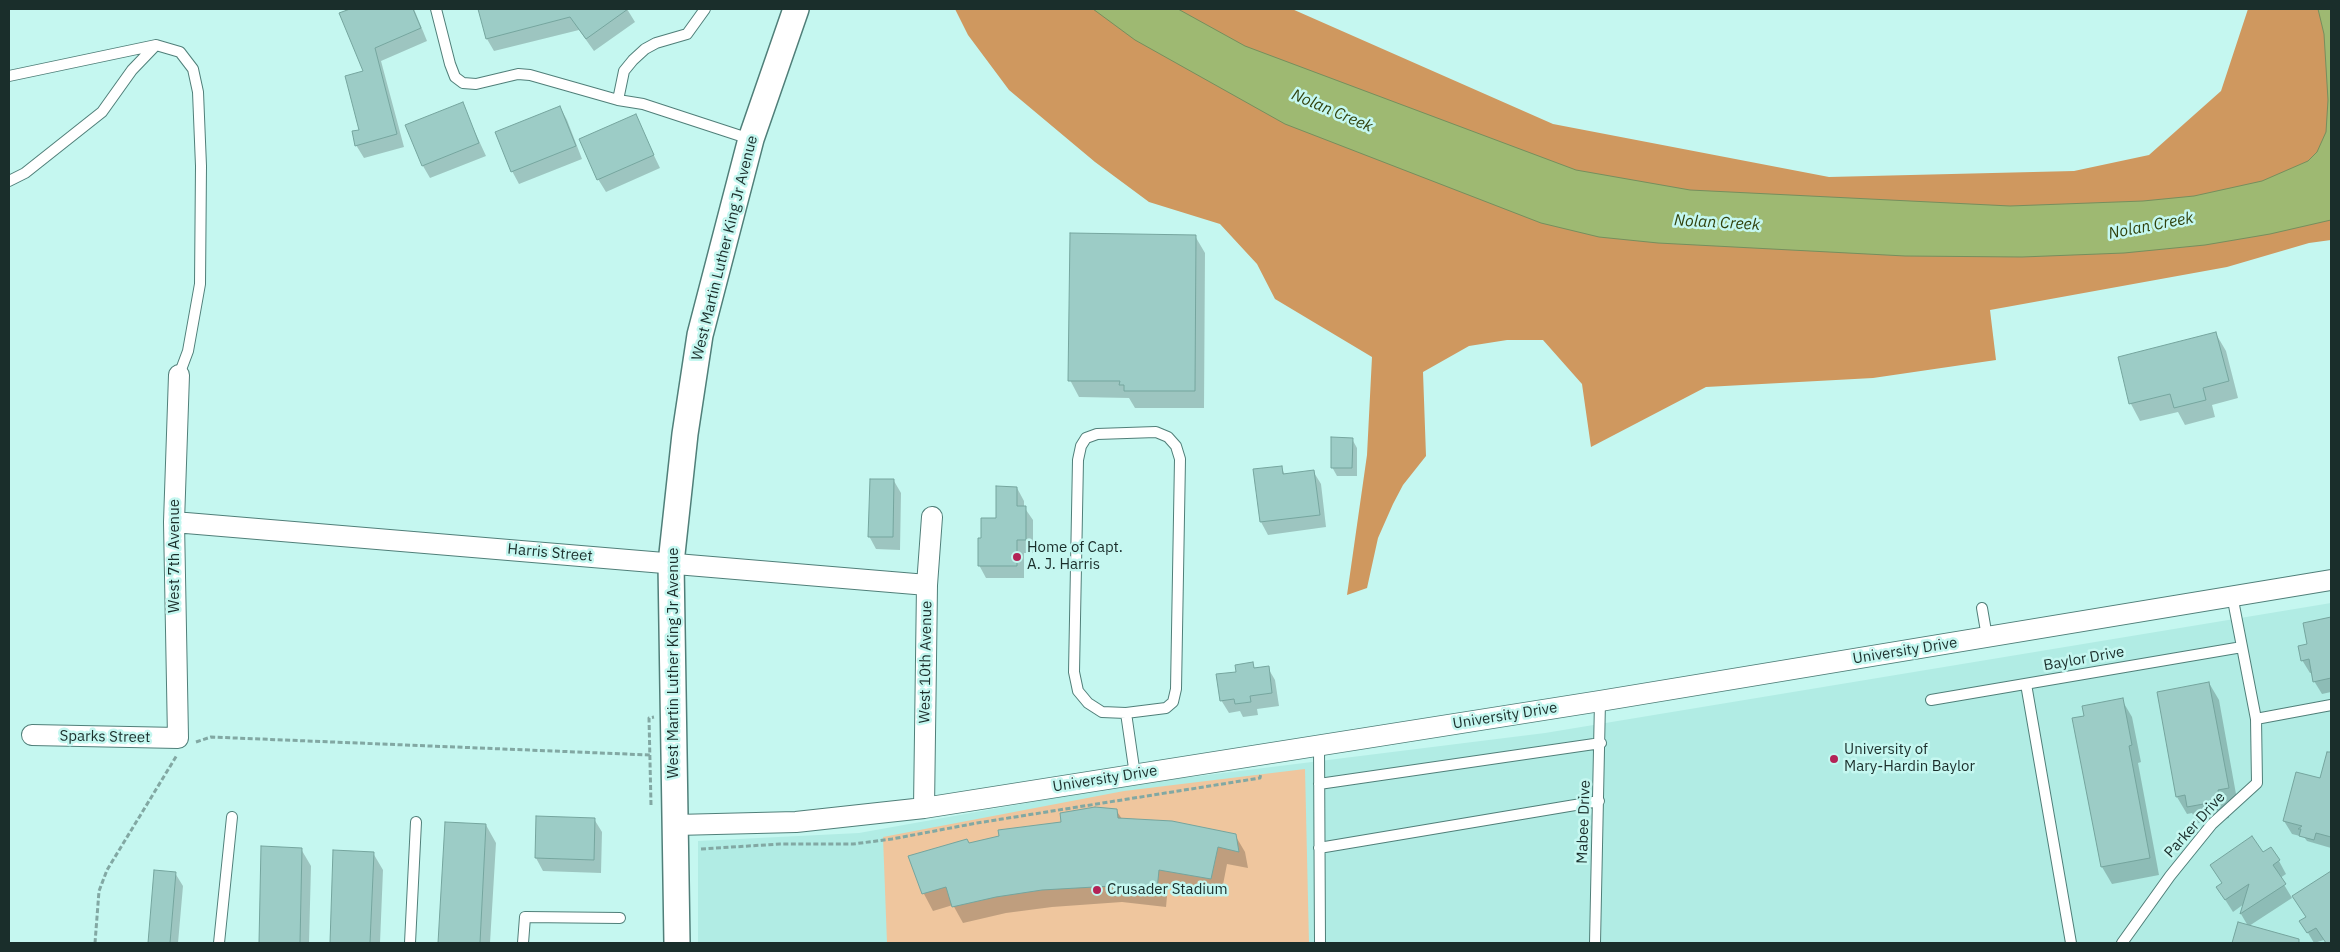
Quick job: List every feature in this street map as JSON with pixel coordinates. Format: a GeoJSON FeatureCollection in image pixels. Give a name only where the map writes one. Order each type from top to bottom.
{"type":"FeatureCollection","features":[{"type":"Feature","properties":{"kind":"street","name":"West Martin Luther King Jr Avenue"},"geometry":{"type":"LineString","coordinates":[[677,943],[672,563],[685,434],[700,335],[751,139],[796,9]]}},
{"type":"Feature","properties":{"kind":"street","name":"West 7th Avenue"},"geometry":{"type":"LineString","coordinates":[[179,374],[174,522],[183,744]]}},
{"type":"Feature","properties":{"kind":"street","name":"West 10th Avenue"},"geometry":{"type":"LineString","coordinates":[[924,808],[927,585],[932,517]]}},
{"type":"Feature","properties":{"kind":"street","name":"Harris Street"},"geometry":{"type":"LineString","coordinates":[[174,522],[927,585]]}},
{"type":"Feature","properties":{"kind":"street","name":"University Drive"},"geometry":{"type":"LineString","coordinates":[[676,825],[796,822],[924,808],[1600,701],[2331,580]]}},
{"type":"Feature","properties":{"kind":"street","name":"Sparks Street"},"geometry":{"type":"LineString","coordinates":[[32,736],[183,744]]}},
{"type":"Feature","properties":{"kind":"lane"},"geometry":{"type":"LineString","coordinates":[[436,9],[450,64],[455,77],[463,83],[476,84],[518,74],[530,75],[618,100],[653,107],[751,139]]}},
{"type":"Feature","properties":{"kind":"lane"},"geometry":{"type":"LineString","coordinates":[[618,100],[624,71],[633,60],[645,49],[656,43],[687,34],[705,9]]}},
{"type":"Feature","properties":{"kind":"lane"},"geometry":{"type":"LineString","coordinates":[[9,180],[25,173],[102,112],[132,70],[156,45]]}},
{"type":"Feature","properties":{"kind":"lane"},"geometry":{"type":"LineString","coordinates":[[9,76],[156,45],[180,52],[193,70],[198,92],[201,166],[200,284],[188,351],[179,374]]}},
{"type":"Feature","properties":{"kind":"lane"},"geometry":{"type":"LineString","coordinates":[[1156,432],[1168,438],[1176,446],[1180,459],[1176,689],[1173,702],[1166,708],[1126,713],[1102,712],[1088,703],[1078,691],[1074,672],[1078,460],[1081,446],[1086,438],[1097,434],[1156,432]]}},
{"type":"Feature","properties":{"kind":"lane","name":"Parker Drive"},"geometry":{"type":"LineString","coordinates":[[2122,943],[2170,876],[2212,824],[2257,783],[2256,719],[2232,595]]}},
{"type":"Feature","properties":{"kind":"lane"},"geometry":{"type":"LineString","coordinates":[[1982,608],[1987,637]]}},
{"type":"Feature","properties":{"kind":"lane","name":"Baylor Drive"},"geometry":{"type":"LineString","coordinates":[[1931,700],[2242,647]]}},
{"type":"Feature","properties":{"kind":"lane"},"geometry":{"type":"LineString","coordinates":[[2026,684],[2071,943]]}},
{"type":"Feature","properties":{"kind":"lane","name":"Mabee Drive"},"geometry":{"type":"LineString","coordinates":[[1595,943],[1601,743],[1600,701]]}},
{"type":"Feature","properties":{"kind":"lane"},"geometry":{"type":"LineString","coordinates":[[2256,719],[2331,705]]}},
{"type":"Feature","properties":{"kind":"lane"},"geometry":{"type":"LineString","coordinates":[[1126,713],[1135,775]]}},
{"type":"Feature","properties":{"kind":"lane"},"geometry":{"type":"LineString","coordinates":[[1319,784],[1601,743]]}},
{"type":"Feature","properties":{"kind":"lane"},"geometry":{"type":"LineString","coordinates":[[1319,746],[1320,943]]}},
{"type":"Feature","properties":{"kind":"lane"},"geometry":{"type":"LineString","coordinates":[[1320,848],[1599,801]]}},
{"type":"Feature","properties":{"kind":"lane"},"geometry":{"type":"LineString","coordinates":[[218,943],[232,817]]}},
{"type":"Feature","properties":{"kind":"lane"},"geometry":{"type":"LineString","coordinates":[[410,943],[416,822]]}},
{"type":"Feature","properties":{"kind":"lane"},"geometry":{"type":"LineString","coordinates":[[523,943],[525,917],[620,918]]}},
{"type":"Feature","properties":{"kind":"path"},"geometry":{"type":"LineString","coordinates":[[95,943],[99,891],[107,870],[183,744],[212,738],[650,755]]}},
{"type":"Feature","properties":{"kind":"shaded area"},"geometry":{"type":"Polygon","coordinates":[[[955,9],[1292,9],[1553,124],[1829,177],[2074,171],[2149,155],[2221,91],[2248,9],[2331,9],[2331,240],[2309,243],[2227,267],[1990,310],[1996,360],[1873,378],[1706,387],[1591,447],[1582,384],[1543,340],[1507,340],[1469,346],[1423,372],[1426,456],[1403,485],[1393,504],[1378,538],[1367,588],[1347,595],[1367,455],[1372,357],[1275,299],[1257,264],[1220,224],[1149,202],[1095,162],[1009,90],[968,35],[955,9]]]}},
{"type":"Feature","properties":{"kind":"shaded area","name":"University of Mary-Hardin Baylor"},"geometry":{"type":"Polygon","coordinates":[[[2331,603],[2331,943],[698,943],[698,841],[859,833],[1127,785],[1545,733],[2331,603]]]}},
{"type":"Feature","properties":{"kind":"shaded area","name":"Crusader Stadium"},"geometry":{"type":"Polygon","coordinates":[[[1305,769],[1309,943],[887,943],[883,837],[1124,791],[1305,769]]]}},
{"type":"Feature","properties":{"kind":"water","name":"Nolan Creek"},"geometry":{"type":"Polygon","coordinates":[[[1093,9],[1178,9],[1245,46],[1576,170],[1690,190],[2010,206],[2143,201],[2194,196],[2262,181],[2308,161],[2317,152],[2326,132],[2328,100],[2324,34],[2318,9],[2331,9],[2331,220],[2270,234],[2205,245],[2124,253],[2022,257],[1905,256],[1658,243],[1599,237],[1541,223],[1285,124],[1135,40],[1093,9]]]}},
{"type":"Feature","properties":{"kind":"building"},"geometry":{"type":"Polygon","coordinates":[[[350,9],[413,9],[421,28],[375,48],[397,134],[355,146],[352,131],[359,130],[345,76],[363,71],[339,13],[350,9]]]}},
{"type":"Feature","properties":{"kind":"building"},"geometry":{"type":"Polygon","coordinates":[[[478,9],[628,9],[586,39],[570,17],[486,39],[478,9]]]}},
{"type":"Feature","properties":{"kind":"building"},"geometry":{"type":"Polygon","coordinates":[[[463,102],[479,143],[422,166],[405,125],[463,102]]]}},
{"type":"Feature","properties":{"kind":"building"},"geometry":{"type":"Polygon","coordinates":[[[560,106],[576,146],[511,172],[495,132],[560,106]]]}},
{"type":"Feature","properties":{"kind":"building"},"geometry":{"type":"Polygon","coordinates":[[[636,114],[654,155],[597,180],[579,139],[636,114]]]}},
{"type":"Feature","properties":{"kind":"building"},"geometry":{"type":"Polygon","coordinates":[[[1070,233],[1196,235],[1195,391],[1124,391],[1124,385],[1119,385],[1120,381],[1068,381],[1070,233]]]}},
{"type":"Feature","properties":{"kind":"building"},"geometry":{"type":"Polygon","coordinates":[[[2216,332],[2229,381],[2203,388],[2206,400],[2174,408],[2170,394],[2129,404],[2118,357],[2216,332]]]}},
{"type":"Feature","properties":{"kind":"building"},"geometry":{"type":"Polygon","coordinates":[[[1331,437],[1353,438],[1352,468],[1331,468],[1331,437]]]}},
{"type":"Feature","properties":{"kind":"building"},"geometry":{"type":"Polygon","coordinates":[[[1282,466],[1283,474],[1314,470],[1320,515],[1260,522],[1253,469],[1282,466]]]}},
{"type":"Feature","properties":{"kind":"building"},"geometry":{"type":"Polygon","coordinates":[[[870,479],[894,479],[893,537],[868,537],[870,479]]]}},
{"type":"Feature","properties":{"kind":"building"},"geometry":{"type":"Polygon","coordinates":[[[996,486],[1017,487],[1017,506],[1026,506],[1026,540],[1017,540],[1017,566],[978,566],[978,538],[981,538],[981,518],[996,518],[996,486]]]}},
{"type":"Feature","properties":{"kind":"building"},"geometry":{"type":"Polygon","coordinates":[[[2331,617],[2331,678],[2313,682],[2309,659],[2301,661],[2298,646],[2307,644],[2303,623],[2331,617]]]}},
{"type":"Feature","properties":{"kind":"building"},"geometry":{"type":"Polygon","coordinates":[[[1253,662],[1254,668],[1269,666],[1272,693],[1250,696],[1251,702],[1235,704],[1234,699],[1220,701],[1216,674],[1236,672],[1235,665],[1253,662]]]}},
{"type":"Feature","properties":{"kind":"building"},"geometry":{"type":"Polygon","coordinates":[[[2209,682],[2229,788],[2218,790],[2220,801],[2187,807],[2185,795],[2176,797],[2157,692],[2209,682]]]}},
{"type":"Feature","properties":{"kind":"building"},"geometry":{"type":"Polygon","coordinates":[[[2123,698],[2132,745],[2129,746],[2150,858],[2101,867],[2072,718],[2084,716],[2082,706],[2123,698]]]}},
{"type":"Feature","properties":{"kind":"building"},"geometry":{"type":"Polygon","coordinates":[[[2327,752],[2331,752],[2331,837],[2316,833],[2314,840],[2299,836],[2301,829],[2298,829],[2302,826],[2283,821],[2296,772],[2320,778],[2327,752]]]}},
{"type":"Feature","properties":{"kind":"building"},"geometry":{"type":"Polygon","coordinates":[[[1095,807],[1117,809],[1118,818],[1172,821],[1236,834],[1239,852],[1218,847],[1211,879],[1159,870],[1157,890],[1112,886],[1042,890],[996,897],[952,907],[946,887],[922,894],[908,856],[967,839],[969,843],[999,836],[998,830],[1061,822],[1060,813],[1095,807]]]}},
{"type":"Feature","properties":{"kind":"building"},"geometry":{"type":"Polygon","coordinates":[[[536,816],[595,818],[594,860],[535,858],[536,816]]]}},
{"type":"Feature","properties":{"kind":"building"},"geometry":{"type":"Polygon","coordinates":[[[445,822],[486,824],[480,943],[438,943],[445,822]]]}},
{"type":"Feature","properties":{"kind":"building"},"geometry":{"type":"Polygon","coordinates":[[[2252,836],[2263,852],[2271,847],[2280,860],[2273,865],[2286,884],[2240,914],[2249,884],[2225,900],[2216,887],[2222,883],[2210,865],[2252,836]]]}},
{"type":"Feature","properties":{"kind":"building"},"geometry":{"type":"Polygon","coordinates":[[[261,846],[302,848],[300,943],[259,943],[261,846]]]}},
{"type":"Feature","properties":{"kind":"building"},"geometry":{"type":"Polygon","coordinates":[[[333,850],[374,852],[370,943],[330,943],[333,850]]]}},
{"type":"Feature","properties":{"kind":"building"},"geometry":{"type":"Polygon","coordinates":[[[154,870],[176,872],[170,943],[148,943],[154,870]]]}},
{"type":"Feature","properties":{"kind":"building"},"geometry":{"type":"Polygon","coordinates":[[[2331,871],[2331,943],[2326,943],[2316,928],[2307,933],[2299,921],[2306,917],[2292,896],[2331,871]]]}},
{"type":"Feature","properties":{"kind":"building"},"geometry":{"type":"Polygon","coordinates":[[[2238,922],[2299,939],[2299,943],[2232,943],[2238,922]]]}},
{"type":"Feature","properties":{"kind":"place","name":"Home of Capt. A. J. Harris"},"geometry":{"type":"Point","coordinates":[1017,557]}},
{"type":"Feature","properties":{"kind":"place","name":"University of Mary-Hardin Baylor"},"geometry":{"type":"Point","coordinates":[1834,759]}},
{"type":"Feature","properties":{"kind":"place","name":"Crusader Stadium"},"geometry":{"type":"Point","coordinates":[1097,890]}}]}
